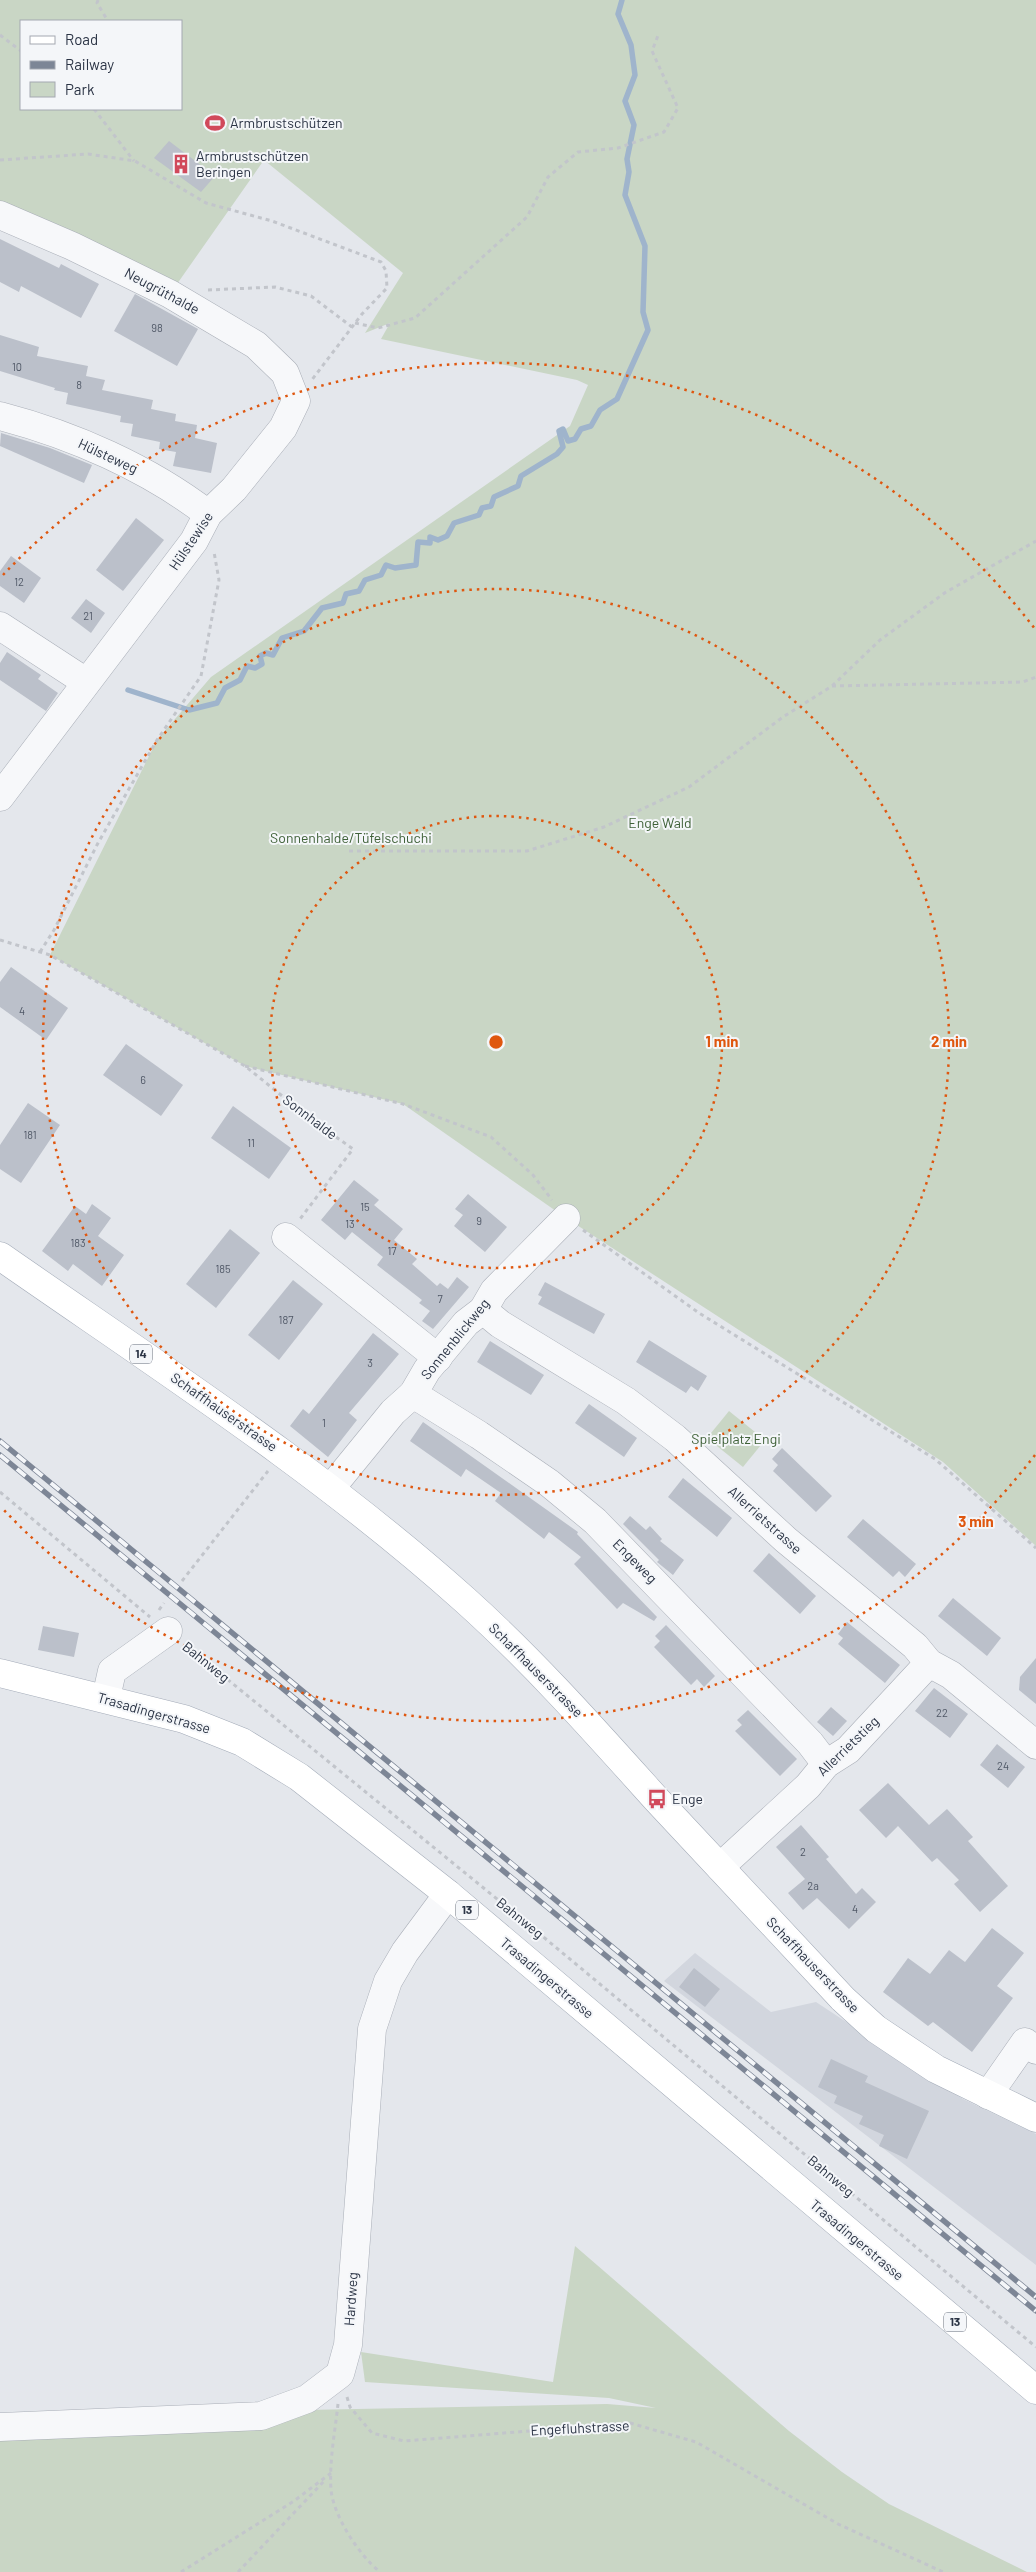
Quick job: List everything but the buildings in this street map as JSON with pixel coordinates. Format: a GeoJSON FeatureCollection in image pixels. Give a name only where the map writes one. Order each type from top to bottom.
{"type":"FeatureCollection","features":[{"type":"Feature","properties":{"kind":"main road","name":"Schaffhauserstrasse"},"geometry":{"type":"LineString","coordinates":[[0,1256],[282,1452],[386,1531],[466,1601],[596,1730],[842,1999],[876,2029],[936,2069],[1036,2118]]}},
{"type":"Feature","properties":{"kind":"main road","name":"Trasadingerstrasse"},"geometry":{"type":"LineString","coordinates":[[0,1673],[184,1719],[250,1746],[299,1777],[448,1894],[1036,2390]]}},
{"type":"Feature","properties":{"kind":"street","name":"Neugrüthalde"},"geometry":{"type":"LineString","coordinates":[[0,215],[72,246],[170,294],[256,345],[285,373],[296,401]]}},
{"type":"Feature","properties":{"kind":"street","name":"Hülstewise"},"geometry":{"type":"LineString","coordinates":[[3,787],[194,541],[208,514],[234,488],[282,428],[296,401]]}},
{"type":"Feature","properties":{"kind":"street","name":"Hülsteweg"},"geometry":{"type":"LineString","coordinates":[[0,416],[36,426],[102,453],[146,474],[208,514]]}},
{"type":"Feature","properties":{"kind":"street"},"geometry":{"type":"LineString","coordinates":[[0,626],[86,682]]}},
{"type":"Feature","properties":{"kind":"street","name":"Sonnenblickweg"},"geometry":{"type":"LineString","coordinates":[[331,1488],[393,1412],[413,1394],[438,1358],[466,1323],[483,1310],[494,1291],[566,1218]]}},
{"type":"Feature","properties":{"kind":"street"},"geometry":{"type":"LineString","coordinates":[[286,1237],[438,1358]]}},
{"type":"Feature","properties":{"kind":"street","name":"Allerrietstrasse"},"geometry":{"type":"LineString","coordinates":[[483,1310],[500,1324],[626,1401],[675,1438],[786,1540],[915,1646],[929,1663],[951,1675],[1036,1745]]}},
{"type":"Feature","properties":{"kind":"street","name":"Engeweg"},"geometry":{"type":"LineString","coordinates":[[413,1394],[479,1435],[549,1483],[595,1521],[803,1736],[826,1764]]}},
{"type":"Feature","properties":{"kind":"street"},"geometry":{"type":"LineString","coordinates":[[106,1698],[112,1671],[168,1631]]}},
{"type":"Feature","properties":{"kind":"street","name":"Allerrietstieg"},"geometry":{"type":"LineString","coordinates":[[720,1867],[808,1786],[826,1764],[848,1750],[929,1663]]}},
{"type":"Feature","properties":{"kind":"street","name":"Hardweg"},"geometry":{"type":"LineString","coordinates":[[340,2374],[348,2346],[372,2029],[388,1981],[405,1952],[448,1894]]}},
{"type":"Feature","properties":{"kind":"street"},"geometry":{"type":"LineString","coordinates":[[988,2095],[1025,2042],[1036,2050]]}},
{"type":"Feature","properties":{"kind":"street"},"geometry":{"type":"LineString","coordinates":[[0,2427],[261,2416],[307,2399],[340,2374]]}},
{"type":"Feature","properties":{"kind":"path"},"geometry":{"type":"LineString","coordinates":[[98,0],[97,3],[107,20]]}},
{"type":"Feature","properties":{"kind":"path"},"geometry":{"type":"LineString","coordinates":[[355,323],[378,328],[415,318],[527,217],[548,177],[578,152],[618,148],[664,132],[678,108],[652,51],[659,33]]}},
{"type":"Feature","properties":{"kind":"path"},"geometry":{"type":"LineString","coordinates":[[0,35],[20,50]]}},
{"type":"Feature","properties":{"kind":"path"},"geometry":{"type":"LineString","coordinates":[[95,110],[135,161],[206,203],[272,221],[382,262],[386,271],[386,288],[355,323],[296,401]]}},
{"type":"Feature","properties":{"kind":"path"},"geometry":{"type":"LineString","coordinates":[[0,160],[88,154],[135,161]]}},
{"type":"Feature","properties":{"kind":"path"},"geometry":{"type":"LineString","coordinates":[[170,294],[191,290],[275,287],[312,296],[352,327]]}},
{"type":"Feature","properties":{"kind":"path"},"geometry":{"type":"LineString","coordinates":[[40,952],[54,930],[98,843],[152,749],[201,676],[218,580],[208,514]]}},
{"type":"Feature","properties":{"kind":"path"},"geometry":{"type":"LineString","coordinates":[[349,851],[527,851],[604,827],[690,787],[783,716],[832,686],[880,640],[946,592],[1036,541]]}},
{"type":"Feature","properties":{"kind":"path"},"geometry":{"type":"LineString","coordinates":[[832,686],[1023,682],[1036,677]]}},
{"type":"Feature","properties":{"kind":"path","name":"Sonnhalde"},"geometry":{"type":"LineString","coordinates":[[0,940],[50,955],[245,1066],[312,1120],[353,1148],[286,1237]]}},
{"type":"Feature","properties":{"kind":"path"},"geometry":{"type":"LineString","coordinates":[[245,1066],[403,1104],[491,1138],[533,1175],[566,1218],[699,1313],[935,1459],[1036,1548]]}},
{"type":"Feature","properties":{"kind":"path"},"geometry":{"type":"LineString","coordinates":[[182,1581],[282,1452]]}},
{"type":"Feature","properties":{"kind":"path","name":"Bahnweg"},"geometry":{"type":"LineString","coordinates":[[0,1492],[529,1925],[1036,2347]]}},
{"type":"Feature","properties":{"kind":"path"},"geometry":{"type":"LineString","coordinates":[[340,2374],[331,2491],[343,2526],[372,2565],[380,2572]]}},
{"type":"Feature","properties":{"kind":"path","name":"Engefluhstrasse"},"geometry":{"type":"LineString","coordinates":[[340,2374],[350,2408],[372,2433],[404,2441],[630,2423],[696,2442],[838,2524],[943,2572]]}},
{"type":"Feature","properties":{"kind":"path"},"geometry":{"type":"LineString","coordinates":[[182,2572],[294,2500],[332,2473]]}},
{"type":"Feature","properties":{"kind":"path"},"geometry":{"type":"LineString","coordinates":[[238,2572],[332,2473]]}},
{"type":"Feature","properties":{"kind":"shaded area"},"geometry":{"type":"Polygon","coordinates":[[[695,1953],[771,2012],[816,2002],[963,2099],[1036,2134],[1036,2265],[664,1981],[695,1953]]]}},
{"type":"Feature","properties":{"kind":"green space","name":"Enge Wald"},"geometry":{"type":"Polygon","coordinates":[[[0,0],[1036,0],[1036,1546],[943,1462],[566,1218],[403,1104],[245,1066],[50,955],[157,740],[211,677],[570,426],[588,385],[577,380],[381,339],[390,323],[365,333],[403,273],[264,160],[170,294],[0,215],[0,0]]]}},
{"type":"Feature","properties":{"kind":"green space","name":"Spielplatz Engi"},"geometry":{"type":"Polygon","coordinates":[[[729,1411],[765,1440],[743,1467],[707,1438],[729,1411]]]}},
{"type":"Feature","properties":{"kind":"green space"},"geometry":{"type":"Polygon","coordinates":[[[575,2246],[789,2431],[842,2472],[889,2504],[1027,2572],[0,2572],[0,2416],[607,2404],[656,2408],[609,2398],[365,2382],[361,2352],[553,2382],[575,2246]]]}},
{"type":"Feature","properties":{"kind":"waterway"},"geometry":{"type":"LineString","coordinates":[[128,690],[189,710],[217,703],[225,688],[240,680],[247,666],[255,668],[262,664],[260,656],[266,653],[273,655],[282,638],[304,631],[322,608],[343,603],[346,594],[359,591],[365,580],[381,575],[386,565],[395,568],[416,565],[418,542],[430,543],[430,537],[438,540],[447,536],[454,523],[479,515],[482,508],[491,506],[494,497],[518,486],[521,476],[557,454],[563,447],[559,431],[563,429],[568,441],[575,439],[581,429],[591,426],[600,410],[617,399],[648,330],[643,312],[645,246],[625,195],[629,172],[627,159],[634,125],[625,101],[635,75],[631,45],[618,14],[622,0]]}},
{"type":"Feature","properties":{"kind":"railway"},"geometry":{"type":"LineString","coordinates":[[0,1441],[1036,2297]]}},
{"type":"Feature","properties":{"kind":"railway"},"geometry":{"type":"LineString","coordinates":[[0,1455],[1036,2311]]}},
{"type":"Feature","properties":{"kind":"place","name":"Armbrustschützen"},"geometry":{"type":"Point","coordinates":[215,123]}},
{"type":"Feature","properties":{"kind":"place","name":"Armbrustschützen Beringen"},"geometry":{"type":"Point","coordinates":[181,164]}},
{"type":"Feature","properties":{"kind":"place","name":"Enge"},"geometry":{"type":"Point","coordinates":[657,1799]}},
{"type":"Feature","properties":{"kind":"park label","name":"Sonnenhalde/Tüfelschuchi"},"geometry":{"type":"Point","coordinates":[351,838]}}]}
